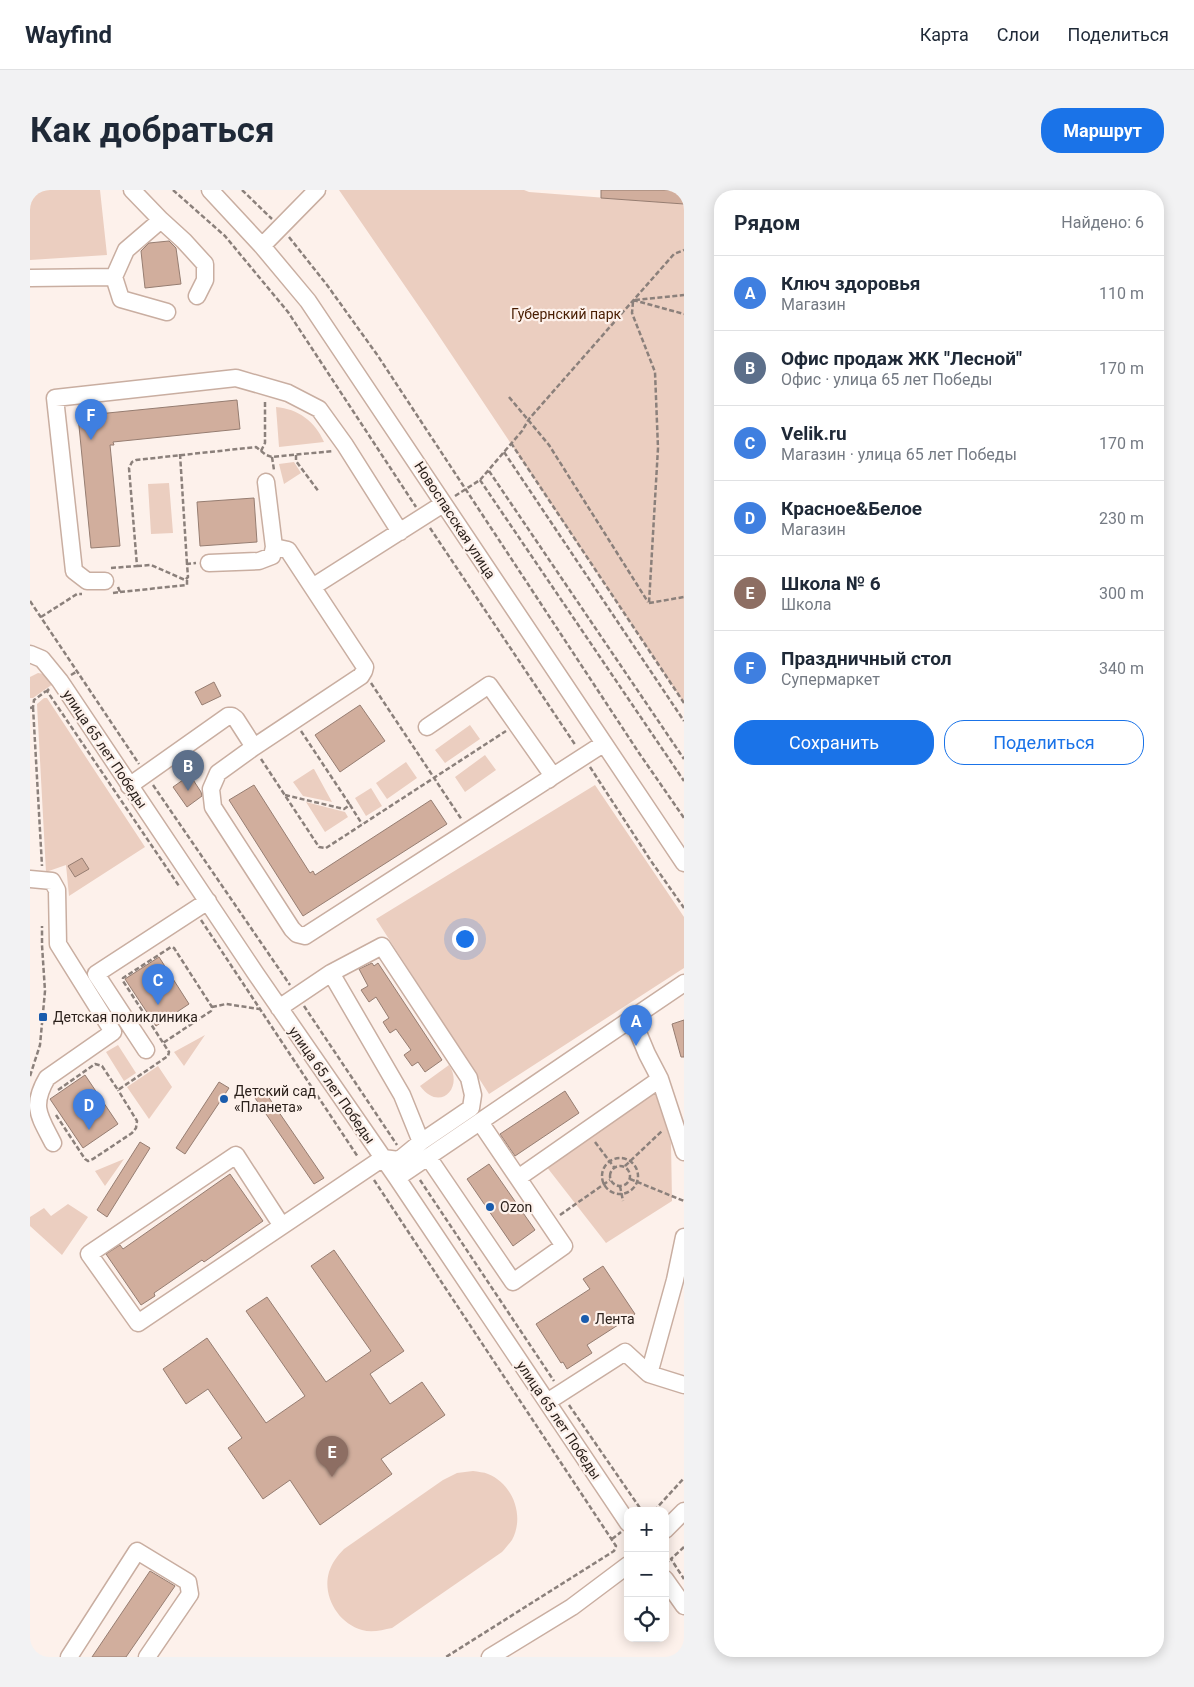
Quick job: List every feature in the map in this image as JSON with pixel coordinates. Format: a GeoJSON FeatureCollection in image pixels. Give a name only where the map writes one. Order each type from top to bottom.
{"type":"FeatureCollection","features":[{"type":"Feature","properties":{"kind":"street"},"geometry":{"type":"LineString","coordinates":[[132,190],[160,220],[184,241],[204,264],[205,280],[197,296]]}},
{"type":"Feature","properties":{"kind":"street","name":"Новоспасская улица"},"geometry":{"type":"LineString","coordinates":[[210,190],[262,246],[308,301],[684,863]]}},
{"type":"Feature","properties":{"kind":"street"},"geometry":{"type":"LineString","coordinates":[[262,246],[317,190]]}},
{"type":"Feature","properties":{"kind":"street"},"geometry":{"type":"LineString","coordinates":[[160,220],[126,250],[114,277],[121,299],[167,312]]}},
{"type":"Feature","properties":{"kind":"street"},"geometry":{"type":"LineString","coordinates":[[30,278],[114,277]]}},
{"type":"Feature","properties":{"kind":"street"},"geometry":{"type":"LineString","coordinates":[[103,580],[87,581],[74,571],[55,398],[236,378],[288,394],[319,409],[348,449],[400,532]]}},
{"type":"Feature","properties":{"kind":"street"},"geometry":{"type":"LineString","coordinates":[[209,563],[259,560],[272,556],[274,547],[266,482]]}},
{"type":"Feature","properties":{"kind":"street"},"geometry":{"type":"LineString","coordinates":[[314,586],[443,504]]}},
{"type":"Feature","properties":{"kind":"street"},"geometry":{"type":"LineString","coordinates":[[274,547],[288,550],[314,586],[365,667],[361,676],[218,773],[211,789],[213,807],[297,934],[305,936],[603,744]]}},
{"type":"Feature","properties":{"kind":"street","name":"улица 65 лет Победы"},"geometry":{"type":"LineString","coordinates":[[30,654],[42,659],[60,681],[129,786],[397,1178],[624,1516]]}},
{"type":"Feature","properties":{"kind":"street"},"geometry":{"type":"LineString","coordinates":[[427,728],[488,685],[553,776],[548,780]]}},
{"type":"Feature","properties":{"kind":"street"},"geometry":{"type":"LineString","coordinates":[[129,786],[228,716],[236,719],[254,748]]}},
{"type":"Feature","properties":{"kind":"street"},"geometry":{"type":"LineString","coordinates":[[30,879],[52,881],[54,884],[56,890],[58,944],[113,1032],[47,1078],[41,1089],[38,1101],[38,1114],[54,1143]]}},
{"type":"Feature","properties":{"kind":"street"},"geometry":{"type":"LineString","coordinates":[[146,1050],[96,974],[208,901]]}},
{"type":"Feature","properties":{"kind":"street"},"geometry":{"type":"LineString","coordinates":[[279,1008],[331,973],[382,946],[469,1078],[473,1095],[471,1108],[425,1150],[408,1162],[397,1178]]}},
{"type":"Feature","properties":{"kind":"street"},"geometry":{"type":"LineString","coordinates":[[331,973],[402,1095],[425,1150],[512,1282],[564,1246],[480,1122]]}},
{"type":"Feature","properties":{"kind":"street"},"geometry":{"type":"LineString","coordinates":[[425,1150],[480,1122],[684,983]]}},
{"type":"Feature","properties":{"kind":"street"},"geometry":{"type":"LineString","coordinates":[[632,1018],[660,1079],[684,1152]]}},
{"type":"Feature","properties":{"kind":"street"},"geometry":{"type":"LineString","coordinates":[[518,1178],[660,1079]]}},
{"type":"Feature","properties":{"kind":"street"},"geometry":{"type":"LineString","coordinates":[[282,1226],[236,1155],[88,1254],[138,1323],[383,1158],[408,1162]]}},
{"type":"Feature","properties":{"kind":"street"},"geometry":{"type":"LineString","coordinates":[[649,1374],[684,1237]]}},
{"type":"Feature","properties":{"kind":"street"},"geometry":{"type":"LineString","coordinates":[[547,1402],[626,1352],[649,1374],[684,1385]]}},
{"type":"Feature","properties":{"kind":"street"},"geometry":{"type":"LineString","coordinates":[[669,1526],[684,1511]]}},
{"type":"Feature","properties":{"kind":"street"},"geometry":{"type":"LineString","coordinates":[[69,1657],[137,1551],[188,1582],[190,1594],[147,1657]]}},
{"type":"Feature","properties":{"kind":"street"},"geometry":{"type":"LineString","coordinates":[[490,1657],[572,1607],[624,1568]]}},
{"type":"Feature","properties":{"kind":"street"},"geometry":{"type":"LineString","coordinates":[[669,1584],[684,1606]]}},
{"type":"Feature","properties":{"kind":"path"},"geometry":{"type":"LineString","coordinates":[[173,190],[224,236],[288,312],[423,518],[684,908]]}},
{"type":"Feature","properties":{"kind":"path"},"geometry":{"type":"LineString","coordinates":[[242,190],[281,228],[378,356],[639,753],[684,818]]}},
{"type":"Feature","properties":{"kind":"path"},"geometry":{"type":"LineString","coordinates":[[443,504],[480,480],[489,471],[522,431],[529,419],[633,300],[674,254],[684,250]]}},
{"type":"Feature","properties":{"kind":"path"},"geometry":{"type":"LineString","coordinates":[[633,300],[684,294]]}},
{"type":"Feature","properties":{"kind":"path"},"geometry":{"type":"LineString","coordinates":[[633,300],[684,314]]}},
{"type":"Feature","properties":{"kind":"path"},"geometry":{"type":"LineString","coordinates":[[633,300],[632,313],[655,372],[658,448],[649,603]]}},
{"type":"Feature","properties":{"kind":"path"},"geometry":{"type":"LineString","coordinates":[[261,451],[266,443],[265,387]]}},
{"type":"Feature","properties":{"kind":"path"},"geometry":{"type":"LineString","coordinates":[[509,397],[549,444],[649,603]]}},
{"type":"Feature","properties":{"kind":"path"},"geometry":{"type":"LineString","coordinates":[[511,443],[684,703]]}},
{"type":"Feature","properties":{"kind":"path"},"geometry":{"type":"LineString","coordinates":[[137,566],[129,468],[132,462],[180,454],[256,447],[272,457],[348,449]]}},
{"type":"Feature","properties":{"kind":"path"},"geometry":{"type":"LineString","coordinates":[[504,452],[684,721]]}},
{"type":"Feature","properties":{"kind":"path"},"geometry":{"type":"LineString","coordinates":[[120,592],[187,585],[180,454]]}},
{"type":"Feature","properties":{"kind":"path"},"geometry":{"type":"LineString","coordinates":[[296,455],[296,461],[319,492]]}},
{"type":"Feature","properties":{"kind":"path"},"geometry":{"type":"LineString","coordinates":[[489,471],[684,759]]}},
{"type":"Feature","properties":{"kind":"path"},"geometry":{"type":"LineString","coordinates":[[480,480],[684,781]]}},
{"type":"Feature","properties":{"kind":"path"},"geometry":{"type":"LineString","coordinates":[[187,564],[209,563]]}},
{"type":"Feature","properties":{"kind":"path"},"geometry":{"type":"LineString","coordinates":[[103,580],[102,568],[151,565],[187,580]]}},
{"type":"Feature","properties":{"kind":"path"},"geometry":{"type":"LineString","coordinates":[[649,603],[684,597]]}},
{"type":"Feature","properties":{"kind":"path"},"geometry":{"type":"LineString","coordinates":[[30,601],[639,1507]]}},
{"type":"Feature","properties":{"kind":"path"},"geometry":{"type":"LineString","coordinates":[[370,681],[469,831]]}},
{"type":"Feature","properties":{"kind":"path"},"geometry":{"type":"LineString","coordinates":[[30,708],[33,707],[34,700],[46,691]]}},
{"type":"Feature","properties":{"kind":"path"},"geometry":{"type":"LineString","coordinates":[[294,720],[363,824]]}},
{"type":"Feature","properties":{"kind":"path"},"geometry":{"type":"LineString","coordinates":[[254,748],[322,849],[511,728]]}},
{"type":"Feature","properties":{"kind":"path"},"geometry":{"type":"LineString","coordinates":[[284,795],[344,809],[350,805]]}},
{"type":"Feature","properties":{"kind":"path"},"geometry":{"type":"LineString","coordinates":[[118,1090],[166,1058],[169,1052],[123,981],[125,975],[171,947],[174,948],[212,1007]]}},
{"type":"Feature","properties":{"kind":"path"},"geometry":{"type":"LineString","coordinates":[[212,1007],[226,1004],[259,1009]]}},
{"type":"Feature","properties":{"kind":"path"},"geometry":{"type":"LineString","coordinates":[[164,1043],[208,1015],[212,1007]]}},
{"type":"Feature","properties":{"kind":"path"},"geometry":{"type":"LineString","coordinates":[[53,1110],[88,1161],[132,1133],[136,1128],[137,1121],[102,1066],[98,1064],[95,1064],[56,1091]]}},
{"type":"Feature","properties":{"kind":"path"},"geometry":{"type":"LineString","coordinates":[[625,1166],[673,1120]]}},
{"type":"Feature","properties":{"kind":"path"},"geometry":{"type":"LineString","coordinates":[[586,1131],[614,1167]]}},
{"type":"Feature","properties":{"kind":"path"},"geometry":{"type":"LineString","coordinates":[[624,1158],[630,1161],[636,1169],[637,1181],[630,1190],[622,1193],[613,1192],[604,1184],[602,1173],[604,1167],[610,1161],[624,1158]]}},
{"type":"Feature","properties":{"kind":"path"},"geometry":{"type":"LineString","coordinates":[[618,1165],[625,1166],[630,1178],[626,1184],[620,1186],[610,1180],[609,1174],[614,1167],[618,1165]]}},
{"type":"Feature","properties":{"kind":"path"},"geometry":{"type":"LineString","coordinates":[[367,1169],[616,1546],[614,1551],[446,1657]]}},
{"type":"Feature","properties":{"kind":"path"},"geometry":{"type":"LineString","coordinates":[[630,1178],[684,1201]]}},
{"type":"Feature","properties":{"kind":"path"},"geometry":{"type":"LineString","coordinates":[[548,1223],[610,1180]]}},
{"type":"Feature","properties":{"kind":"path"},"geometry":{"type":"LineString","coordinates":[[620,1186],[623,1201]]}},
{"type":"Feature","properties":{"kind":"path"},"geometry":{"type":"LineString","coordinates":[[657,1507],[684,1478]]}},
{"type":"Feature","properties":{"kind":"path"},"geometry":{"type":"LineString","coordinates":[[684,1547],[671,1559],[684,1579]]}},
{"type":"Feature","properties":{"kind":"green space"},"geometry":{"type":"Polygon","coordinates":[[[30,190],[100,190],[107,255],[30,260],[30,190]]]}},
{"type":"Feature","properties":{"kind":"green space","name":"Губернский парк"},"geometry":{"type":"Polygon","coordinates":[[[339,190],[524,190],[529,192],[684,204],[684,703],[429,321],[339,190]]]}},
{"type":"Feature","properties":{"kind":"green space"},"geometry":{"type":"Polygon","coordinates":[[[276,407],[292,410],[305,417],[316,428],[324,442],[279,447],[276,407]]]}},
{"type":"Feature","properties":{"kind":"green space"},"geometry":{"type":"Polygon","coordinates":[[[294,462],[301,473],[284,484],[279,464],[294,462]]]}},
{"type":"Feature","properties":{"kind":"green space"},"geometry":{"type":"Polygon","coordinates":[[[169,483],[173,533],[151,534],[148,484],[169,483]]]}},
{"type":"Feature","properties":{"kind":"green space"},"geometry":{"type":"Polygon","coordinates":[[[38,673],[44,674],[53,684],[33,698],[30,698],[30,677],[38,673]]]}},
{"type":"Feature","properties":{"kind":"green space"},"geometry":{"type":"Polygon","coordinates":[[[44,698],[47,698],[145,847],[69,896],[66,865],[46,872],[37,704],[44,698]]]}},
{"type":"Feature","properties":{"kind":"green space"},"geometry":{"type":"Polygon","coordinates":[[[470,725],[480,739],[445,763],[435,750],[470,725]]]}},
{"type":"Feature","properties":{"kind":"green space"},"geometry":{"type":"Polygon","coordinates":[[[485,755],[496,770],[465,792],[455,777],[485,755]]]}},
{"type":"Feature","properties":{"kind":"green space"},"geometry":{"type":"Polygon","coordinates":[[[406,762],[417,778],[387,799],[376,783],[406,762]]]}},
{"type":"Feature","properties":{"kind":"green space"},"geometry":{"type":"Polygon","coordinates":[[[313,769],[332,802],[303,796],[293,782],[313,769]]]}},
{"type":"Feature","properties":{"kind":"green space"},"geometry":{"type":"Polygon","coordinates":[[[595,785],[684,917],[684,968],[489,1094],[376,919],[595,785]]]}},
{"type":"Feature","properties":{"kind":"green space"},"geometry":{"type":"Polygon","coordinates":[[[371,788],[382,806],[366,816],[355,798],[371,788]]]}},
{"type":"Feature","properties":{"kind":"green space"},"geometry":{"type":"Polygon","coordinates":[[[306,802],[345,812],[348,817],[325,832],[306,802]]]}},
{"type":"Feature","properties":{"kind":"green space"},"geometry":{"type":"Polygon","coordinates":[[[205,1035],[184,1066],[174,1052],[205,1035]]]}},
{"type":"Feature","properties":{"kind":"green space"},"geometry":{"type":"Polygon","coordinates":[[[118,1045],[136,1073],[124,1081],[106,1052],[118,1045]]]}},
{"type":"Feature","properties":{"kind":"green space"},"geometry":{"type":"Polygon","coordinates":[[[449,1065],[454,1081],[448,1094],[442,1097],[435,1097],[428,1094],[420,1086],[449,1065]]]}},
{"type":"Feature","properties":{"kind":"green space"},"geometry":{"type":"Polygon","coordinates":[[[158,1066],[172,1087],[149,1119],[127,1087],[158,1066]]]}},
{"type":"Feature","properties":{"kind":"green space"},"geometry":{"type":"Polygon","coordinates":[[[656,1092],[671,1143],[672,1201],[606,1243],[546,1166],[656,1092]]]}},
{"type":"Feature","properties":{"kind":"green space"},"geometry":{"type":"Polygon","coordinates":[[[124,1159],[105,1186],[95,1171],[124,1159]]]}},
{"type":"Feature","properties":{"kind":"green space"},"geometry":{"type":"Polygon","coordinates":[[[68,1204],[88,1217],[62,1255],[30,1226],[30,1217],[44,1208],[51,1216],[68,1204]]]}},
{"type":"Feature","properties":{"kind":"green space"},"geometry":{"type":"Polygon","coordinates":[[[473,1471],[486,1473],[497,1479],[510,1493],[514,1502],[517,1511],[516,1531],[506,1548],[392,1628],[366,1631],[353,1626],[339,1615],[330,1599],[327,1581],[333,1563],[339,1554],[443,1480],[457,1473],[473,1471]]]}},
{"type":"Feature","properties":{"kind":"building"},"geometry":{"type":"Polygon","coordinates":[[[601,190],[684,190],[684,204],[601,198],[601,190]]]}},
{"type":"Feature","properties":{"kind":"building"},"geometry":{"type":"Polygon","coordinates":[[[169,241],[176,248],[181,284],[145,288],[141,251],[149,243],[169,241]]]}},
{"type":"Feature","properties":{"kind":"building"},"geometry":{"type":"Polygon","coordinates":[[[237,400],[240,429],[113,442],[114,445],[110,445],[120,546],[91,548],[78,416],[237,400]]]}},
{"type":"Feature","properties":{"kind":"building"},"geometry":{"type":"Polygon","coordinates":[[[254,498],[257,542],[200,546],[197,502],[254,498]]]}},
{"type":"Feature","properties":{"kind":"building"},"geometry":{"type":"Polygon","coordinates":[[[214,682],[221,696],[202,705],[195,692],[214,682]]]}},
{"type":"Feature","properties":{"kind":"building"},"geometry":{"type":"Polygon","coordinates":[[[360,705],[385,741],[340,772],[315,735],[360,705]]]}},
{"type":"Feature","properties":{"kind":"building"},"geometry":{"type":"Polygon","coordinates":[[[190,775],[202,796],[187,807],[173,787],[190,775]]]}},
{"type":"Feature","properties":{"kind":"building"},"geometry":{"type":"Polygon","coordinates":[[[254,785],[310,873],[313,871],[315,875],[431,800],[447,824],[303,916],[229,800],[254,785]]]}},
{"type":"Feature","properties":{"kind":"building"},"geometry":{"type":"Polygon","coordinates":[[[82,858],[89,869],[75,877],[68,866],[82,858]]]}},
{"type":"Feature","properties":{"kind":"building"},"geometry":{"type":"Polygon","coordinates":[[[159,957],[189,1004],[156,1026],[125,979],[159,957]]]}},
{"type":"Feature","properties":{"kind":"building"},"geometry":{"type":"Polygon","coordinates":[[[372,963],[374,966],[378,963],[442,1060],[425,1072],[418,1062],[412,1066],[404,1055],[411,1050],[396,1029],[390,1033],[383,1022],[389,1018],[376,997],[369,1002],[361,990],[368,986],[359,969],[372,963]]]}},
{"type":"Feature","properties":{"kind":"building"},"geometry":{"type":"Polygon","coordinates":[[[684,1020],[684,1057],[681,1057],[672,1024],[684,1020]]]}},
{"type":"Feature","properties":{"kind":"building"},"geometry":{"type":"Polygon","coordinates":[[[85,1075],[118,1124],[83,1148],[50,1099],[85,1075]]]}},
{"type":"Feature","properties":{"kind":"building"},"geometry":{"type":"Polygon","coordinates":[[[219,1082],[229,1088],[185,1154],[176,1148],[219,1082]]]}},
{"type":"Feature","properties":{"kind":"building"},"geometry":{"type":"Polygon","coordinates":[[[263,1089],[324,1178],[314,1184],[253,1095],[263,1089]]]}},
{"type":"Feature","properties":{"kind":"building"},"geometry":{"type":"Polygon","coordinates":[[[565,1091],[579,1113],[515,1156],[500,1134],[565,1091]]]}},
{"type":"Feature","properties":{"kind":"building"},"geometry":{"type":"Polygon","coordinates":[[[140,1142],[150,1148],[107,1217],[97,1210],[140,1142]]]}},
{"type":"Feature","properties":{"kind":"building"},"geometry":{"type":"Polygon","coordinates":[[[489,1164],[535,1230],[513,1246],[467,1179],[489,1164]]]}},
{"type":"Feature","properties":{"kind":"building"},"geometry":{"type":"Polygon","coordinates":[[[230,1174],[263,1221],[204,1262],[202,1260],[154,1293],[155,1296],[141,1305],[106,1254],[120,1245],[123,1249],[230,1174]]]}},
{"type":"Feature","properties":{"kind":"building"},"geometry":{"type":"Polygon","coordinates":[[[334,1250],[404,1351],[370,1374],[390,1404],[422,1382],[445,1415],[381,1459],[392,1474],[320,1525],[290,1480],[263,1499],[228,1448],[242,1438],[208,1389],[186,1404],[163,1369],[207,1338],[266,1423],[305,1396],[246,1311],[267,1297],[326,1382],[371,1351],[311,1266],[334,1250]]]}},
{"type":"Feature","properties":{"kind":"building","name":"Лента"},"geometry":{"type":"Polygon","coordinates":[[[603,1266],[635,1314],[587,1345],[592,1353],[567,1369],[563,1362],[561,1363],[536,1324],[590,1289],[583,1279],[603,1266]]]}},
{"type":"Feature","properties":{"kind":"building"},"geometry":{"type":"Polygon","coordinates":[[[150,1571],[175,1586],[126,1657],[92,1657],[150,1571]]]}},
{"type":"Feature","properties":{"kind":"place","name":"Праздничный стол"},"geometry":{"type":"Point","coordinates":[91,440]}},
{"type":"Feature","properties":{"kind":"place","name":"Офис продаж ЖК \"Лесной\""},"geometry":{"type":"Point","coordinates":[188,791]}},
{"type":"Feature","properties":{"kind":"place","name":"Velik.ru"},"geometry":{"type":"Point","coordinates":[158,1005]}},
{"type":"Feature","properties":{"kind":"place","name":"Детская поликлиника"},"geometry":{"type":"Point","coordinates":[43,1017]}},
{"type":"Feature","properties":{"kind":"place","name":"Ключ здоровья"},"geometry":{"type":"Point","coordinates":[636,1046]}},
{"type":"Feature","properties":{"kind":"place","name":"Детский сад «Планета»"},"geometry":{"type":"Point","coordinates":[224,1099]}},
{"type":"Feature","properties":{"kind":"place","name":"Красное&Белое"},"geometry":{"type":"Point","coordinates":[89,1130]}},
{"type":"Feature","properties":{"kind":"place","name":"Ozon"},"geometry":{"type":"Point","coordinates":[490,1207]}},
{"type":"Feature","properties":{"kind":"place","name":"Лента"},"geometry":{"type":"Point","coordinates":[585,1319]}},
{"type":"Feature","properties":{"kind":"place","name":"Школа № 6"},"geometry":{"type":"Point","coordinates":[332,1477]}}]}
